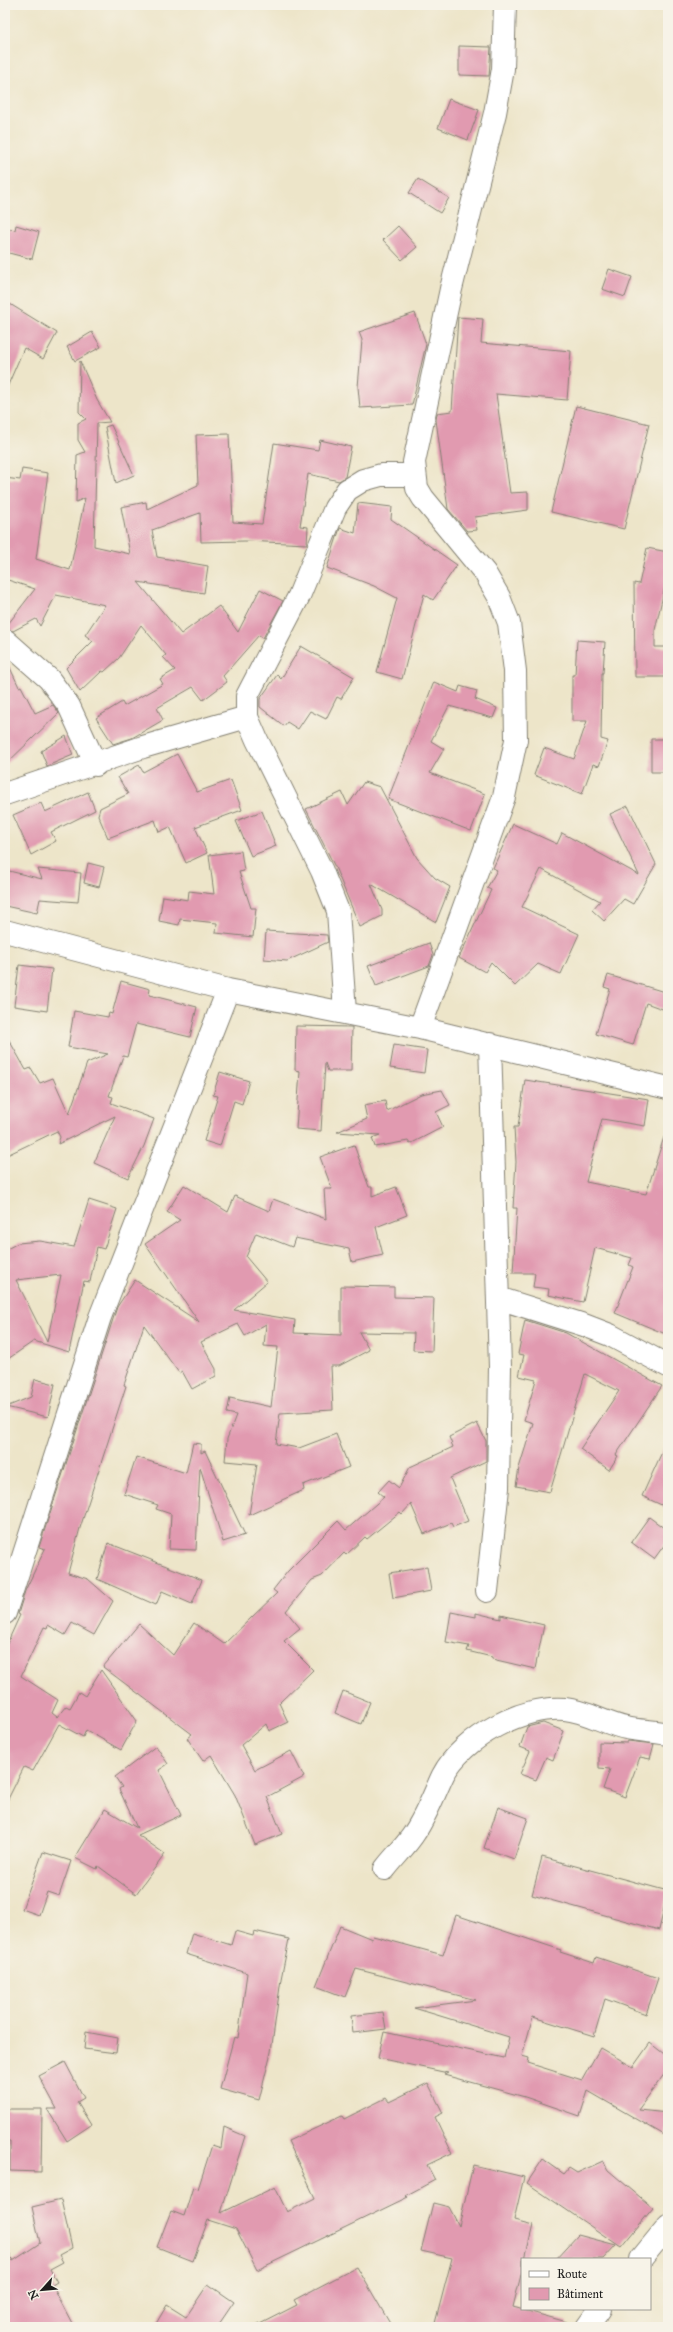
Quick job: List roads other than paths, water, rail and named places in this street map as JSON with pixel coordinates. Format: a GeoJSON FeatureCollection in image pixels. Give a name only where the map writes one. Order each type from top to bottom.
{"type":"FeatureCollection","features":[{"type":"Feature","properties":{"kind":"street"},"geometry":{"type":"LineString","coordinates":[[420,1028],[504,797],[516,740],[515,671],[509,622],[485,572],[423,498],[417,488],[414,475],[414,462],[451,289],[495,113],[503,69],[505,5]]}},
{"type":"Feature","properties":{"kind":"street"},"geometry":{"type":"LineString","coordinates":[[345,1012],[338,911],[322,871],[247,717],[247,696],[299,596],[335,508],[347,490],[363,480],[381,474],[414,475]]}},
{"type":"Feature","properties":{"kind":"street"},"geometry":{"type":"LineString","coordinates":[[5,640],[49,679],[65,700],[96,765]]}},
{"type":"Feature","properties":{"kind":"street"},"geometry":{"type":"LineString","coordinates":[[5,794],[96,765],[143,747],[247,717]]}},
{"type":"Feature","properties":{"kind":"street"},"geometry":{"type":"LineString","coordinates":[[5,931],[228,990],[420,1028],[668,1088]]}},
{"type":"Feature","properties":{"kind":"street"},"geometry":{"type":"LineString","coordinates":[[5,1614],[100,1317],[228,990]]}},
{"type":"Feature","properties":{"kind":"street"},"geometry":{"type":"LineString","coordinates":[[487,1591],[498,1488],[498,1298],[490,1044]]}},
{"type":"Feature","properties":{"kind":"street"},"geometry":{"type":"LineString","coordinates":[[498,1298],[584,1325],[610,1335],[668,1366]]}},
{"type":"Feature","properties":{"kind":"street"},"geometry":{"type":"LineString","coordinates":[[385,1869],[414,1834],[430,1808],[444,1774],[459,1753],[483,1733],[523,1713],[544,1709],[567,1709],[626,1728],[668,1734]]}},
{"type":"Feature","properties":{"kind":"street"},"geometry":{"type":"LineString","coordinates":[[642,2258],[668,2226]]}}]}
